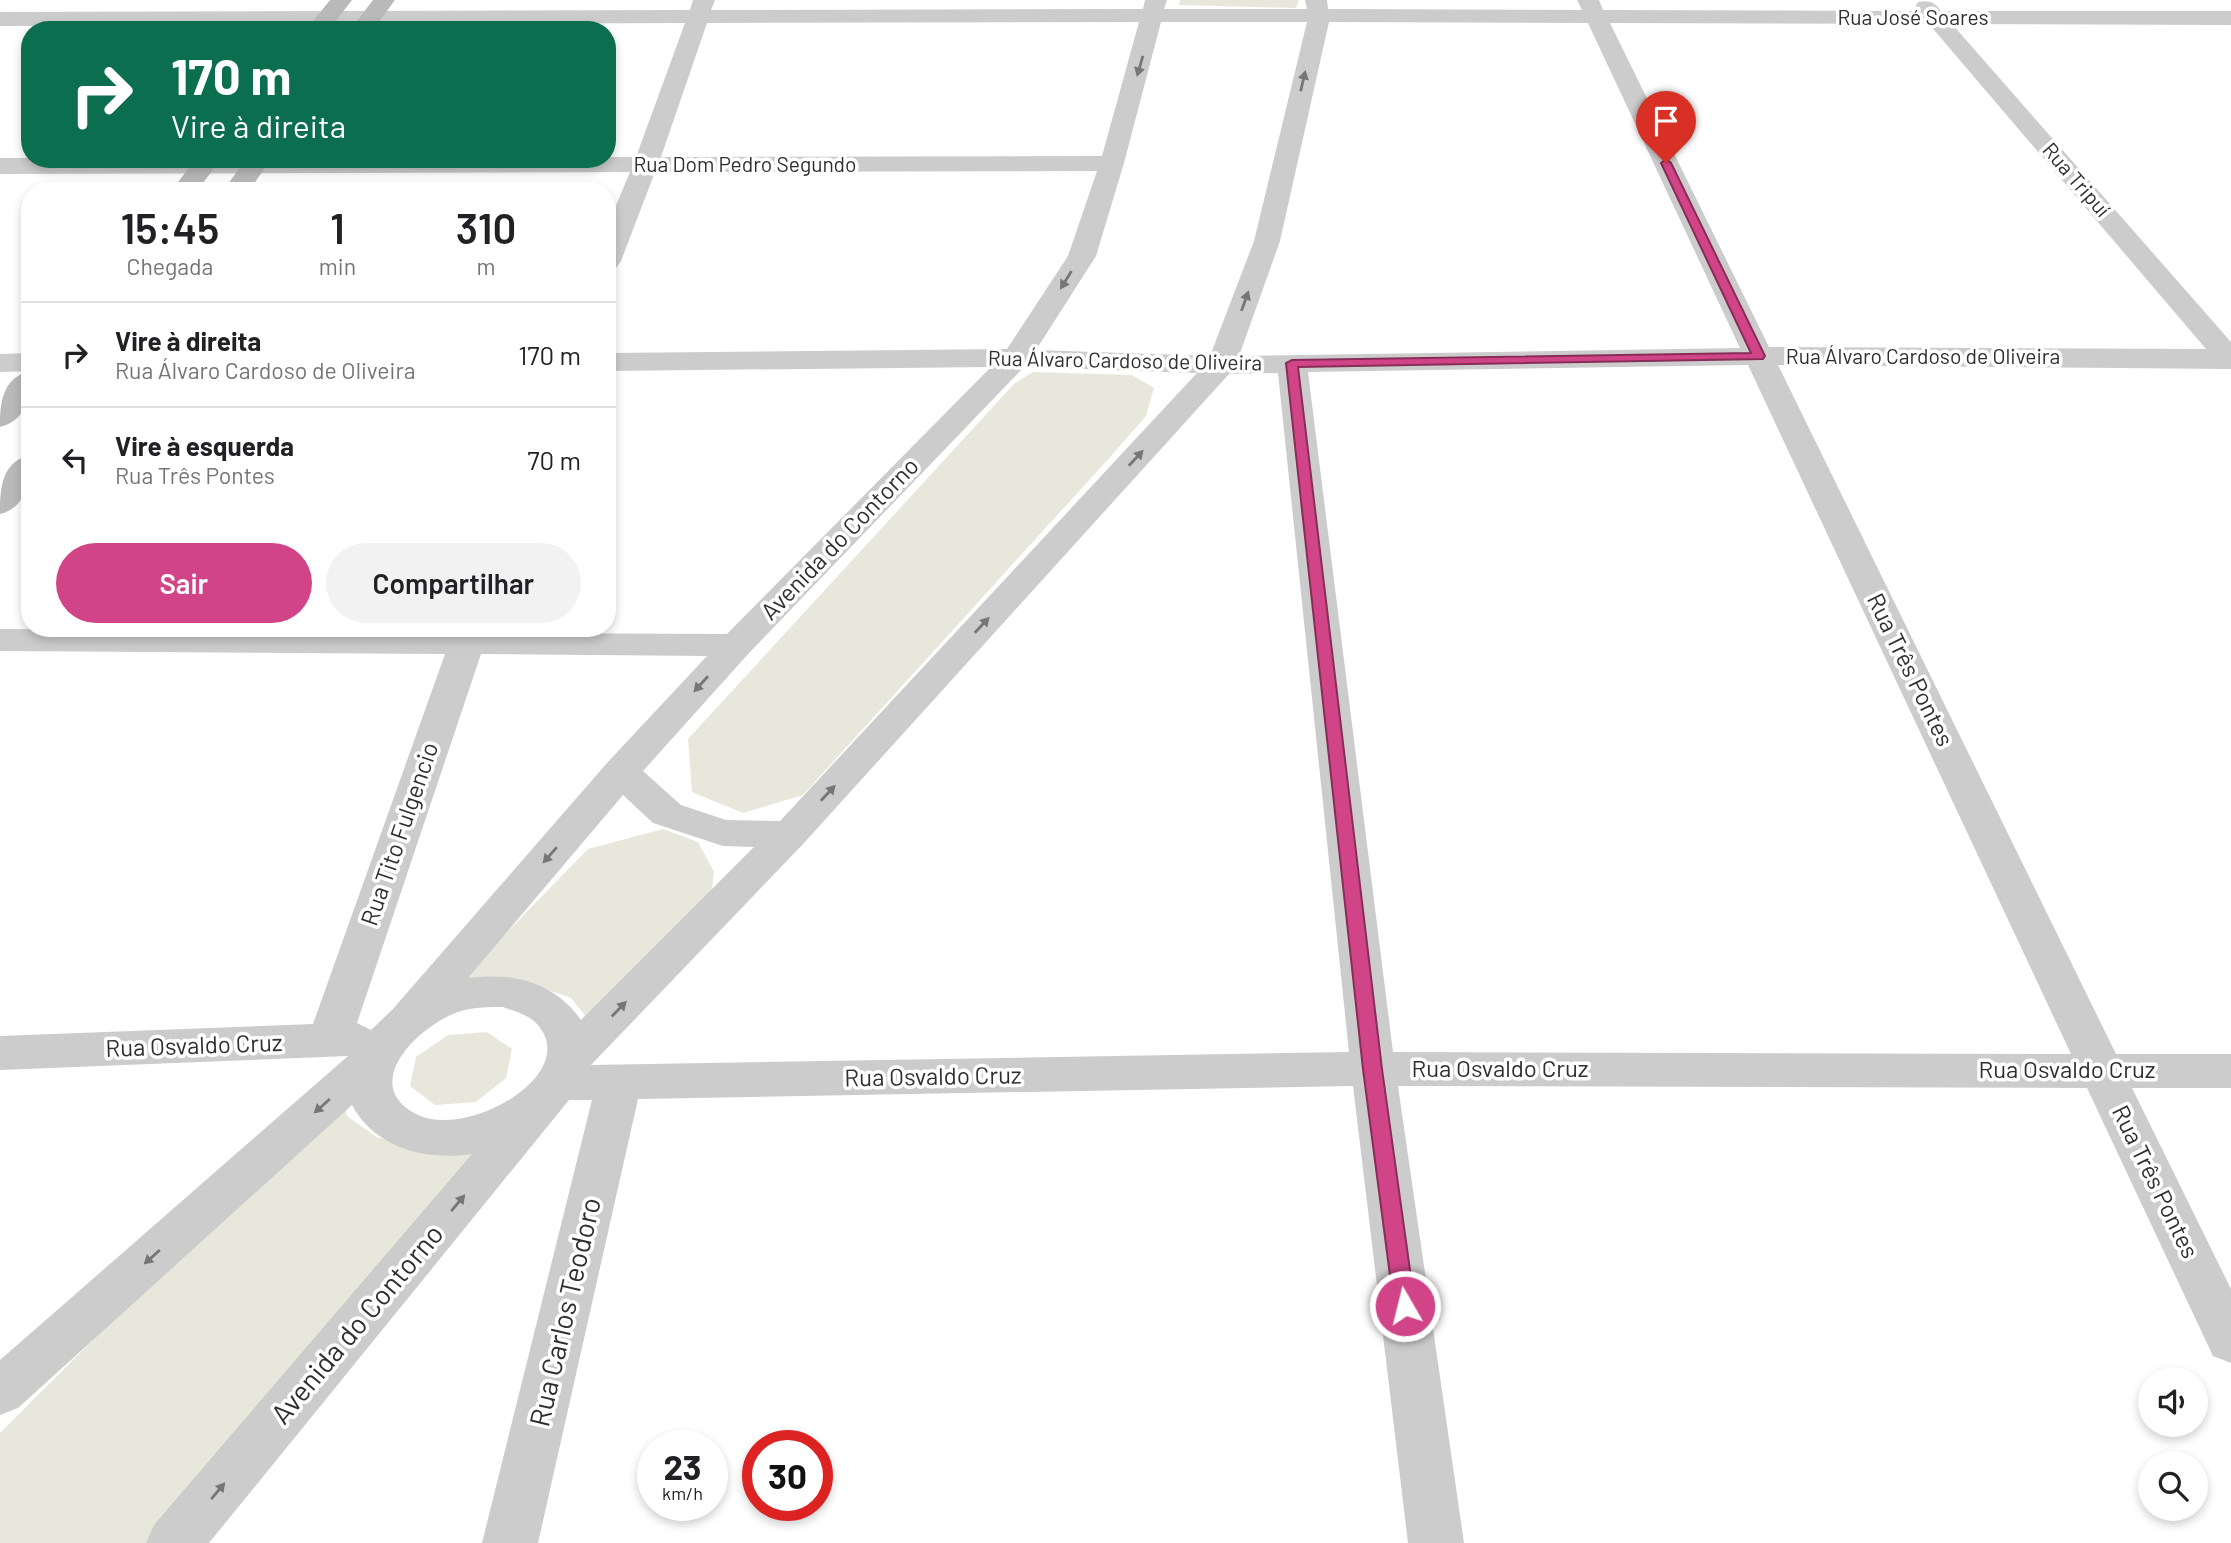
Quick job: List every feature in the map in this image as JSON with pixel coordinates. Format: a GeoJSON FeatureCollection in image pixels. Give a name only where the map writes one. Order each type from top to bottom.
{"type":"FeatureCollection","features":[{"type":"Feature","properties":{"kind":"main road"},"geometry":{"type":"LineString","coordinates":[[324,21],[341,0]]}},
{"type":"Feature","properties":{"kind":"main road"},"geometry":{"type":"LineString","coordinates":[[367,21],[384,0]]}},
{"type":"Feature","properties":{"kind":"main road"},"geometry":{"type":"LineString","coordinates":[[191,182],[202,168]]}},
{"type":"Feature","properties":{"kind":"main road"},"geometry":{"type":"LineString","coordinates":[[0,418],[21,391]]}},
{"type":"Feature","properties":{"kind":"main road"},"geometry":{"type":"LineString","coordinates":[[0,504],[21,476]]}},
{"type":"Feature","properties":{"kind":"street","name":"Rua José Soares"},"geometry":{"type":"LineString","coordinates":[[428,21],[701,8],[1928,9],[2231,18]]}},
{"type":"Feature","properties":{"kind":"street"},"geometry":{"type":"LineString","coordinates":[[616,238],[645,166],[701,8]]}},
{"type":"Feature","properties":{"kind":"street","name":"Avenida do Contorno"},"geometry":{"type":"LineString","coordinates":[[0,1392],[391,1038],[621,772],[736,645],[1016,358],[1082,256],[1112,163],[1155,8]]}},
{"type":"Feature","properties":{"kind":"street"},"geometry":{"type":"LineString","coordinates":[[1221,365],[1267,241],[1317,8]]}},
{"type":"Feature","properties":{"kind":"street","name":"Rua Três Pontes"},"geometry":{"type":"LineString","coordinates":[[1592,9],[2231,1341]]}},
{"type":"Feature","properties":{"kind":"street","name":"Rua Tripuí"},"geometry":{"type":"LineString","coordinates":[[1928,9],[2231,359]]}},
{"type":"Feature","properties":{"kind":"street","name":"Rua José Soares"},"geometry":{"type":"LineString","coordinates":[[0,19],[129,21]]}},
{"type":"Feature","properties":{"kind":"street","name":"Rua Dom Pedro Segundo"},"geometry":{"type":"LineString","coordinates":[[616,166],[1112,163]]}},
{"type":"Feature","properties":{"kind":"street","name":"Rua Dom Pedro Segundo"},"geometry":{"type":"LineString","coordinates":[[0,166],[21,166]]}},
{"type":"Feature","properties":{"kind":"street","name":"Rua Álvaro Cardoso de Oliveira"},"geometry":{"type":"LineString","coordinates":[[616,362],[1016,358],[1221,365],[1759,356],[2231,359]]}},
{"type":"Feature","properties":{"kind":"street"},"geometry":{"type":"LineString","coordinates":[[0,363],[21,362]]}},
{"type":"Feature","properties":{"kind":"street"},"geometry":{"type":"LineString","coordinates":[[1292,363],[1373,1069],[1436,1543]]}},
{"type":"Feature","properties":{"kind":"street","name":"Avenida do Contorno"},"geometry":{"type":"LineString","coordinates":[[174,1543],[557,1082],[790,834],[1221,365]]}},
{"type":"Feature","properties":{"kind":"street"},"geometry":{"type":"LineString","coordinates":[[0,640],[282,637]]}},
{"type":"Feature","properties":{"kind":"street","name":"Rua Tito Fulgencio"},"geometry":{"type":"LineString","coordinates":[[329,1041],[469,637]]}},
{"type":"Feature","properties":{"kind":"street"},"geometry":{"type":"LineString","coordinates":[[523,637],[736,645]]}},
{"type":"Feature","properties":{"kind":"street"},"geometry":{"type":"LineString","coordinates":[[621,772],[667,814],[723,833],[790,834]]}},
{"type":"Feature","properties":{"kind":"street"},"geometry":{"type":"LineString","coordinates":[[508,991],[536,999],[557,1014],[570,1034],[557,1082],[513,1123],[480,1135],[446,1139],[416,1135],[390,1123],[374,1106],[368,1083],[391,1038],[442,1000],[474,992],[508,991]]}},
{"type":"Feature","properties":{"kind":"street","name":"Rua Osvaldo Cruz"},"geometry":{"type":"LineString","coordinates":[[0,1053],[391,1038]]}},
{"type":"Feature","properties":{"kind":"street","name":"Rua Osvaldo Cruz"},"geometry":{"type":"LineString","coordinates":[[557,1082],[1373,1069],[2231,1071]]}},
{"type":"Feature","properties":{"kind":"street","name":"Rua Carlos Teodoro"},"geometry":{"type":"LineString","coordinates":[[510,1543],[619,1082]]}},
{"type":"Feature","properties":{"kind":"shaded area"},"geometry":{"type":"Polygon","coordinates":[[[1180,0],[1299,0],[1296,8],[1179,5],[1180,0]]]}},
{"type":"Feature","properties":{"kind":"shaded area"},"geometry":{"type":"Polygon","coordinates":[[[1033,372],[1132,375],[1154,388],[1146,416],[803,795],[743,813],[692,792],[688,739],[1014,384],[1033,372]]]}},
{"type":"Feature","properties":{"kind":"shaded area"},"geometry":{"type":"Polygon","coordinates":[[[663,829],[698,842],[714,872],[710,905],[594,1027],[571,998],[526,982],[461,979],[588,849],[663,829]]]}},
{"type":"Feature","properties":{"kind":"shaded area"},"geometry":{"type":"Polygon","coordinates":[[[487,1032],[512,1049],[506,1078],[476,1102],[435,1105],[410,1086],[416,1057],[448,1035],[487,1032]]]}},
{"type":"Feature","properties":{"kind":"shaded area"},"geometry":{"type":"Polygon","coordinates":[[[341,1092],[347,1116],[378,1138],[490,1146],[154,1543],[0,1543],[0,1433],[341,1092]]]}},
{"type":"Feature","properties":{"kind":"route"},"geometry":{"type":"LineString","coordinates":[[1405,1306],[1373,1069],[1292,363],[1759,356],[1666,163]]}}]}
